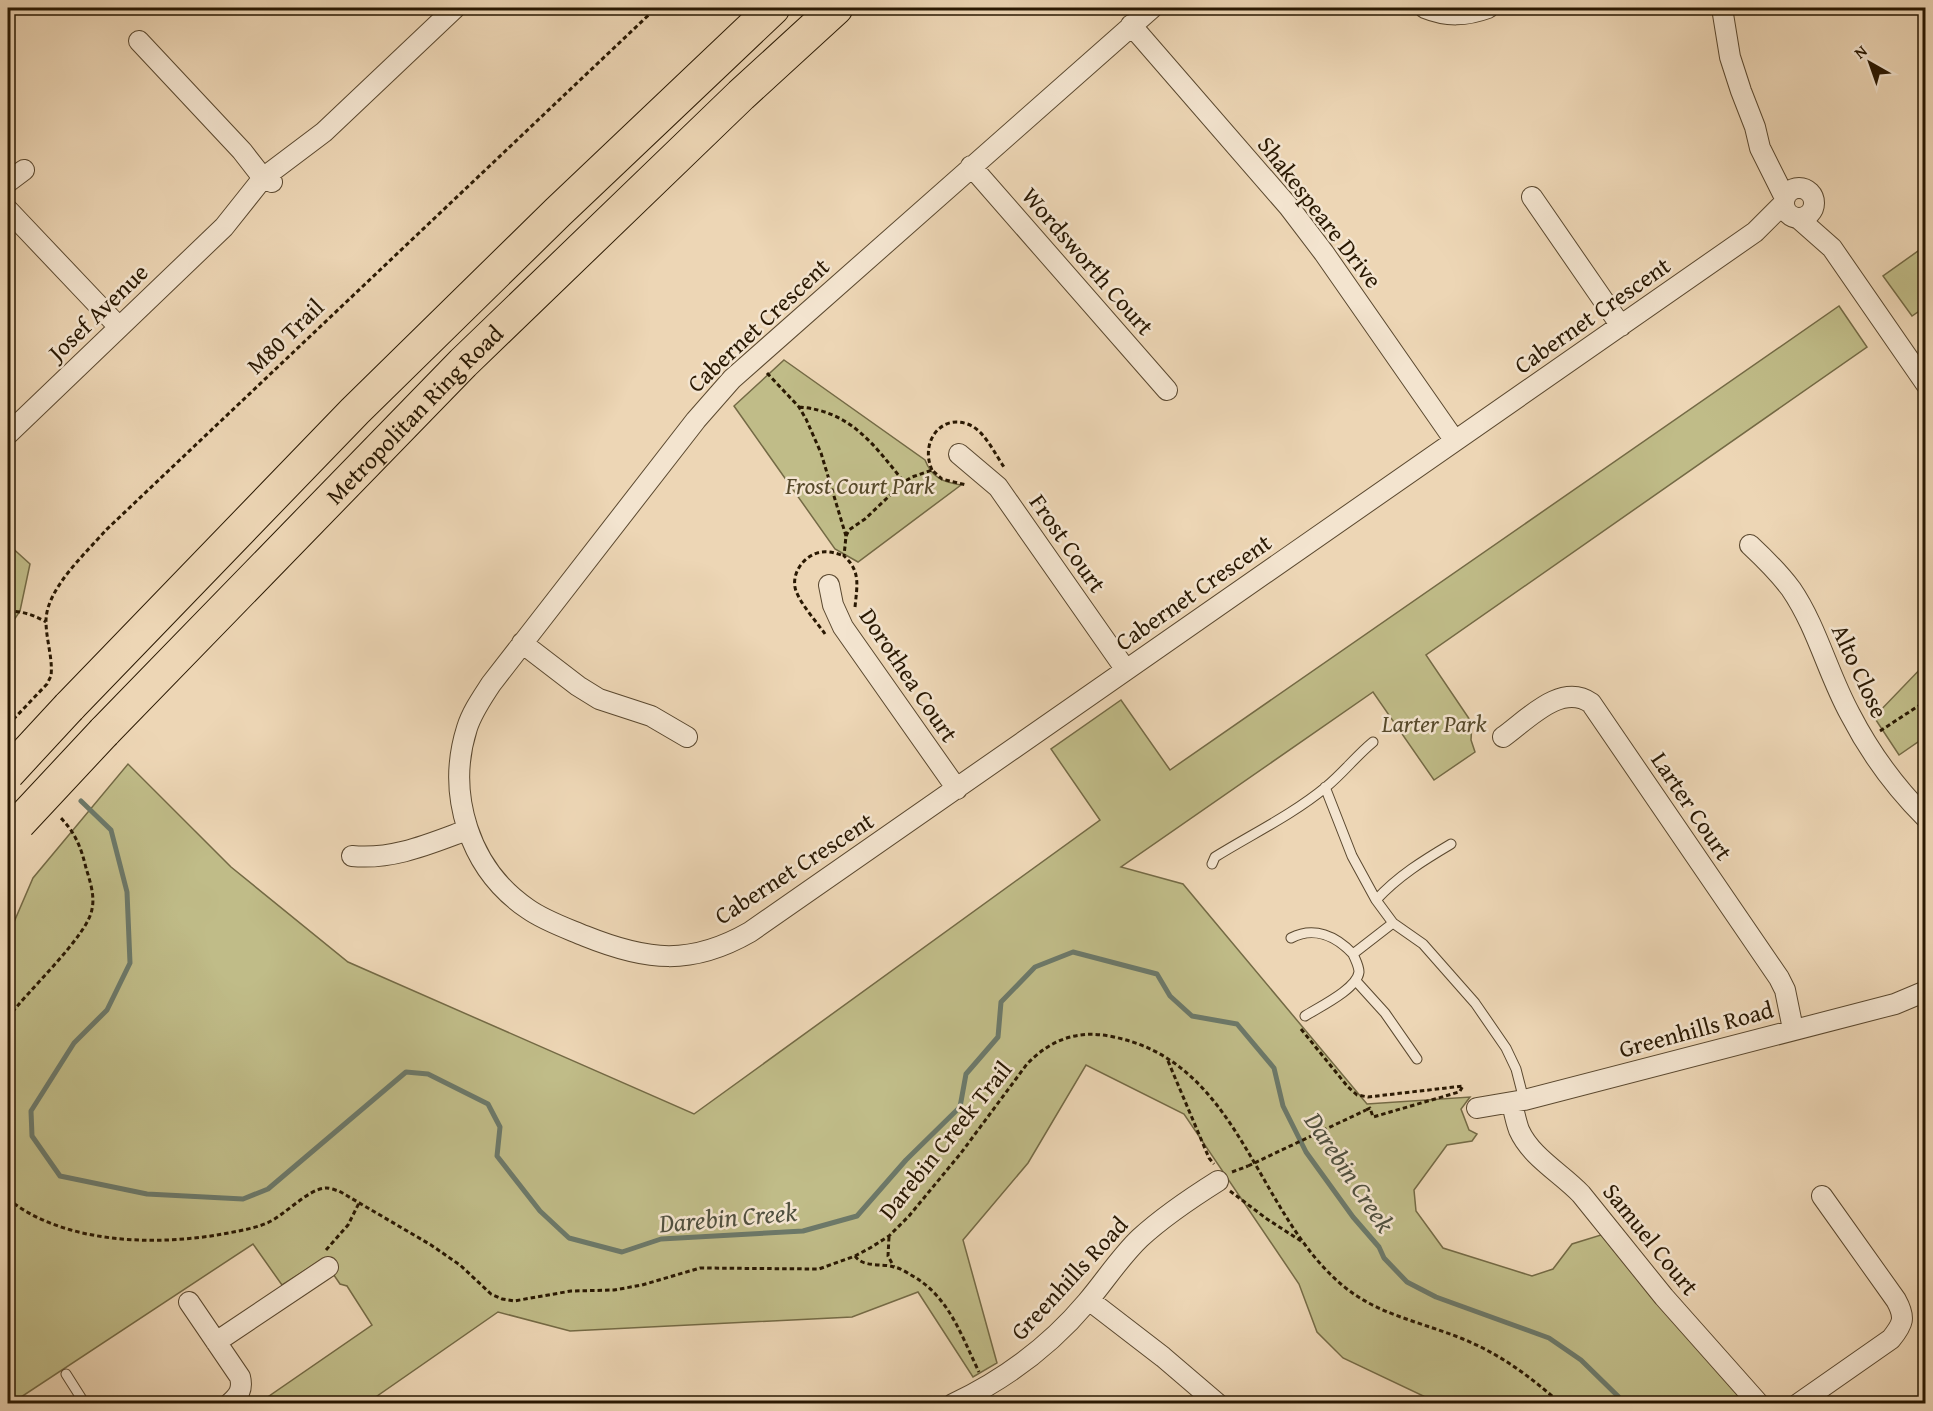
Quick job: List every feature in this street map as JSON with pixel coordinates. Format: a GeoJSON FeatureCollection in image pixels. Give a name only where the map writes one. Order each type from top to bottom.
{"type":"FeatureCollection","features":[{"type":"Feature","properties":{"kind":"highway","name":"Metropolitan Ring Road"},"geometry":{"type":"LineString","coordinates":[[8,772],[355,411],[567,204],[773,8]]}},
{"type":"Feature","properties":{"kind":"highway","name":"Metropolitan Ring Road"},"geometry":{"type":"LineString","coordinates":[[13,830],[104,732],[463,363],[741,95],[836,8]]}},
{"type":"Feature","properties":{"kind":"street","name":"Josef Avenue"},"geometry":{"type":"LineString","coordinates":[[8,434],[224,227],[258,201],[268,178],[301,161],[324,132],[455,8]]}},
{"type":"Feature","properties":{"kind":"street","name":"Cabernet Crescent"},"geometry":{"type":"LineString","coordinates":[[1152,8],[753,358],[711,400],[491,684],[477,705],[468,726],[458,772],[459,795],[467,830],[478,855],[493,877],[527,908],[547,920],[600,942],[652,956],[672,957],[712,950],[750,932],[1796,205]]}},
{"type":"Feature","properties":{"kind":"street"},"geometry":{"type":"LineString","coordinates":[[1425,8],[1442,14],[1460,15],[1488,8]]}},
{"type":"Feature","properties":{"kind":"street"},"geometry":{"type":"LineString","coordinates":[[1722,8],[1730,57],[1755,127],[1781,169],[1796,205],[1832,248],[1926,384]]}},
{"type":"Feature","properties":{"kind":"street","name":"Shakespeare Drive"},"geometry":{"type":"LineString","coordinates":[[1131,25],[1289,207],[1324,253],[1455,441]]}},
{"type":"Feature","properties":{"kind":"street"},"geometry":{"type":"LineString","coordinates":[[139,41],[242,151],[261,165],[268,178]]}},
{"type":"Feature","properties":{"kind":"street","name":"Wordsworth Court"},"geometry":{"type":"LineString","coordinates":[[971,166],[1167,390]]}},
{"type":"Feature","properties":{"kind":"street"},"geometry":{"type":"LineString","coordinates":[[8,182],[24,170]]}},
{"type":"Feature","properties":{"kind":"street"},"geometry":{"type":"LineString","coordinates":[[1532,197],[1621,326]]}},
{"type":"Feature","properties":{"kind":"street"},"geometry":{"type":"LineString","coordinates":[[8,210],[119,327]]}},
{"type":"Feature","properties":{"kind":"street","name":"Frost Court"},"geometry":{"type":"LineString","coordinates":[[959,454],[998,487],[1126,670]]}},
{"type":"Feature","properties":{"kind":"street","name":"Alto Close"},"geometry":{"type":"LineString","coordinates":[[1750,545],[1779,573],[1792,591],[1860,732],[1897,785],[1926,818]]}},
{"type":"Feature","properties":{"kind":"street","name":"Dorothea Court"},"geometry":{"type":"LineString","coordinates":[[829,585],[833,605],[843,627],[957,789]]}},
{"type":"Feature","properties":{"kind":"street"},"geometry":{"type":"LineString","coordinates":[[522,643],[598,699],[651,716],[687,736]]}},
{"type":"Feature","properties":{"kind":"street","name":"Larter Court"},"geometry":{"type":"LineString","coordinates":[[1503,737],[1554,700],[1575,696],[1591,703],[1779,978],[1785,990],[1793,1029]]}},
{"type":"Feature","properties":{"kind":"street"},"geometry":{"type":"LineString","coordinates":[[352,856],[383,857],[405,852],[467,830]]}},
{"type":"Feature","properties":{"kind":"street","name":"Greenhills Road"},"geometry":{"type":"LineString","coordinates":[[1477,1108],[1518,1102],[1895,1004],[1926,991]]}},
{"type":"Feature","properties":{"kind":"street","name":"Samuel Court"},"geometry":{"type":"LineString","coordinates":[[1518,1102],[1519,1130],[1533,1152],[1566,1178],[1581,1194],[1664,1297],[1760,1404]]}},
{"type":"Feature","properties":{"kind":"street","name":"Greenhills Road"},"geometry":{"type":"LineString","coordinates":[[970,1398],[1019,1367],[1046,1346],[1089,1300],[1139,1239],[1165,1216],[1221,1178]]}},
{"type":"Feature","properties":{"kind":"street"},"geometry":{"type":"LineString","coordinates":[[1798,1404],[1891,1339],[1903,1319],[1902,1310],[1896,1300],[1822,1196]]}},
{"type":"Feature","properties":{"kind":"street"},"geometry":{"type":"LineString","coordinates":[[216,1342],[328,1267]]}},
{"type":"Feature","properties":{"kind":"street"},"geometry":{"type":"LineString","coordinates":[[1089,1300],[1163,1357],[1218,1404]]}},
{"type":"Feature","properties":{"kind":"street"},"geometry":{"type":"LineString","coordinates":[[189,1302],[240,1377],[242,1386],[239,1394],[229,1404]]}},
{"type":"Feature","properties":{"kind":"lane"},"geometry":{"type":"LineString","coordinates":[[1212,864],[1215,857],[1258,833],[1325,787],[1357,754],[1373,742]]}},
{"type":"Feature","properties":{"kind":"lane"},"geometry":{"type":"LineString","coordinates":[[1325,787],[1352,856],[1376,900],[1393,923],[1422,944],[1475,1003],[1506,1048],[1516,1069],[1518,1102]]}},
{"type":"Feature","properties":{"kind":"lane"},"geometry":{"type":"LineString","coordinates":[[1376,900],[1390,884],[1451,844]]}},
{"type":"Feature","properties":{"kind":"lane"},"geometry":{"type":"LineString","coordinates":[[1353,954],[1393,923]]}},
{"type":"Feature","properties":{"kind":"lane"},"geometry":{"type":"LineString","coordinates":[[1292,938],[1302,933],[1315,932],[1343,943],[1353,954],[1359,970],[1356,981],[1305,1016]]}},
{"type":"Feature","properties":{"kind":"lane"},"geometry":{"type":"LineString","coordinates":[[1356,981],[1384,1013],[1417,1059]]}},
{"type":"Feature","properties":{"kind":"lane"},"geometry":{"type":"LineString","coordinates":[[66,1374],[85,1404]]}},
{"type":"Feature","properties":{"kind":"path","name":"M80 Trail"},"geometry":{"type":"LineString","coordinates":[[8,724],[47,684],[51,676],[46,622],[54,593],[70,570],[106,530],[656,8]]}},
{"type":"Feature","properties":{"kind":"path"},"geometry":{"type":"LineString","coordinates":[[767,373],[799,407],[822,453],[846,536]]}},
{"type":"Feature","properties":{"kind":"path"},"geometry":{"type":"LineString","coordinates":[[799,407],[815,408],[834,415],[861,432],[904,482]]}},
{"type":"Feature","properties":{"kind":"path"},"geometry":{"type":"LineString","coordinates":[[973,489],[968,485],[942,479],[932,470],[927,444],[931,436],[939,429],[955,423],[972,426],[980,432],[1007,470]]}},
{"type":"Feature","properties":{"kind":"path"},"geometry":{"type":"LineString","coordinates":[[844,556],[846,536],[849,530],[876,510],[904,482],[932,470]]}},
{"type":"Feature","properties":{"kind":"path"},"geometry":{"type":"LineString","coordinates":[[831,643],[796,592],[795,575],[807,558],[819,552],[832,552],[844,556],[850,562],[858,577],[855,607],[857,615]]}},
{"type":"Feature","properties":{"kind":"path"},"geometry":{"type":"LineString","coordinates":[[8,611],[20,611],[34,615],[46,622]]}},
{"type":"Feature","properties":{"kind":"path"},"geometry":{"type":"LineString","coordinates":[[1880,731],[1926,701]]}},
{"type":"Feature","properties":{"kind":"path"},"geometry":{"type":"LineString","coordinates":[[8,1018],[20,1000],[78,935],[88,922],[92,910],[91,885],[81,847],[71,828],[61,819]]}},
{"type":"Feature","properties":{"kind":"path"},"geometry":{"type":"LineString","coordinates":[[1221,1178],[1370,1108],[1373,1117],[1460,1091],[1462,1086],[1368,1097],[1357,1095],[1348,1088],[1299,1026],[1305,1016]]}},
{"type":"Feature","properties":{"kind":"path","name":"Darebin Creek Trail"},"geometry":{"type":"LineString","coordinates":[[8,1199],[21,1210],[78,1231],[107,1237],[158,1241],[181,1240],[247,1229],[278,1218],[318,1190],[326,1188],[339,1191],[431,1245],[460,1265],[491,1294],[514,1301],[571,1292],[614,1290],[642,1285],[700,1268],[819,1269],[855,1256],[889,1236],[909,1216],[961,1153],[1038,1052],[1052,1043],[1073,1035],[1094,1033],[1138,1044],[1190,1075],[1215,1101],[1243,1142],[1301,1241],[1336,1281],[1351,1293],[1374,1306],[1487,1350],[1540,1385],[1561,1404]]}},
{"type":"Feature","properties":{"kind":"path"},"geometry":{"type":"LineString","coordinates":[[1167,1060],[1211,1161],[1221,1178],[1267,1219],[1301,1241]]}},
{"type":"Feature","properties":{"kind":"path"},"geometry":{"type":"LineString","coordinates":[[889,1236],[888,1256],[894,1267]]}},
{"type":"Feature","properties":{"kind":"path"},"geometry":{"type":"LineString","coordinates":[[855,1256],[863,1262],[894,1267],[926,1284],[942,1301],[955,1320],[970,1398]]}},
{"type":"Feature","properties":{"kind":"green space"},"geometry":{"type":"Polygon","coordinates":[[[1925,246],[1925,307],[1912,316],[1883,276],[1925,246]]]}},
{"type":"Feature","properties":{"kind":"green space","name":"Larter Park"},"geometry":{"type":"Polygon","coordinates":[[[1839,306],[1867,347],[1426,655],[1472,723],[1471,740],[1475,752],[1434,780],[1373,692],[1121,867],[1183,884],[1367,1104],[1470,1097],[1461,1109],[1469,1130],[1477,1134],[1472,1141],[1447,1145],[1414,1190],[1416,1211],[1443,1248],[1532,1276],[1553,1269],[1572,1244],[1604,1234],[1749,1403],[1438,1403],[1343,1358],[1317,1332],[1299,1284],[1184,1114],[1086,1065],[1028,1163],[963,1240],[997,1363],[973,1377],[918,1292],[852,1317],[570,1331],[498,1312],[367,1403],[259,1403],[372,1325],[347,1286],[340,1284],[323,1259],[282,1285],[253,1244],[8,1404],[8,936],[33,878],[128,764],[231,867],[348,962],[694,1114],[1100,820],[1051,749],[1121,700],[1170,770],[1839,306]]]}},
{"type":"Feature","properties":{"kind":"green space","name":"Frost Court Park"},"geometry":{"type":"Polygon","coordinates":[[[784,360],[925,460],[931,471],[939,478],[961,485],[858,562],[835,549],[734,406],[784,360]]]}},
{"type":"Feature","properties":{"kind":"green space"},"geometry":{"type":"Polygon","coordinates":[[[8,544],[30,564],[20,611],[8,629],[8,544]]]}},
{"type":"Feature","properties":{"kind":"green space"},"geometry":{"type":"Polygon","coordinates":[[[1925,664],[1925,737],[1899,755],[1874,717],[1925,664]]]}},
{"type":"Feature","properties":{"kind":"waterway","name":"Darebin Creek"},"geometry":{"type":"LineString","coordinates":[[81,801],[111,830],[127,892],[130,963],[107,1010],[74,1043],[31,1111],[32,1136],[60,1176],[147,1194],[243,1199],[268,1189],[406,1072],[428,1074],[488,1104],[500,1127],[497,1156],[540,1211],[569,1238],[622,1252],[661,1239],[803,1231],[857,1216],[906,1160],[960,1107],[966,1074],[998,1037],[1001,1002],[1035,967],[1073,952],[1157,974],[1170,996],[1192,1016],[1237,1024],[1274,1068],[1283,1106],[1306,1152],[1353,1217],[1379,1247],[1384,1258],[1407,1282],[1436,1297],[1549,1338],[1581,1360],[1626,1404]]}}]}
